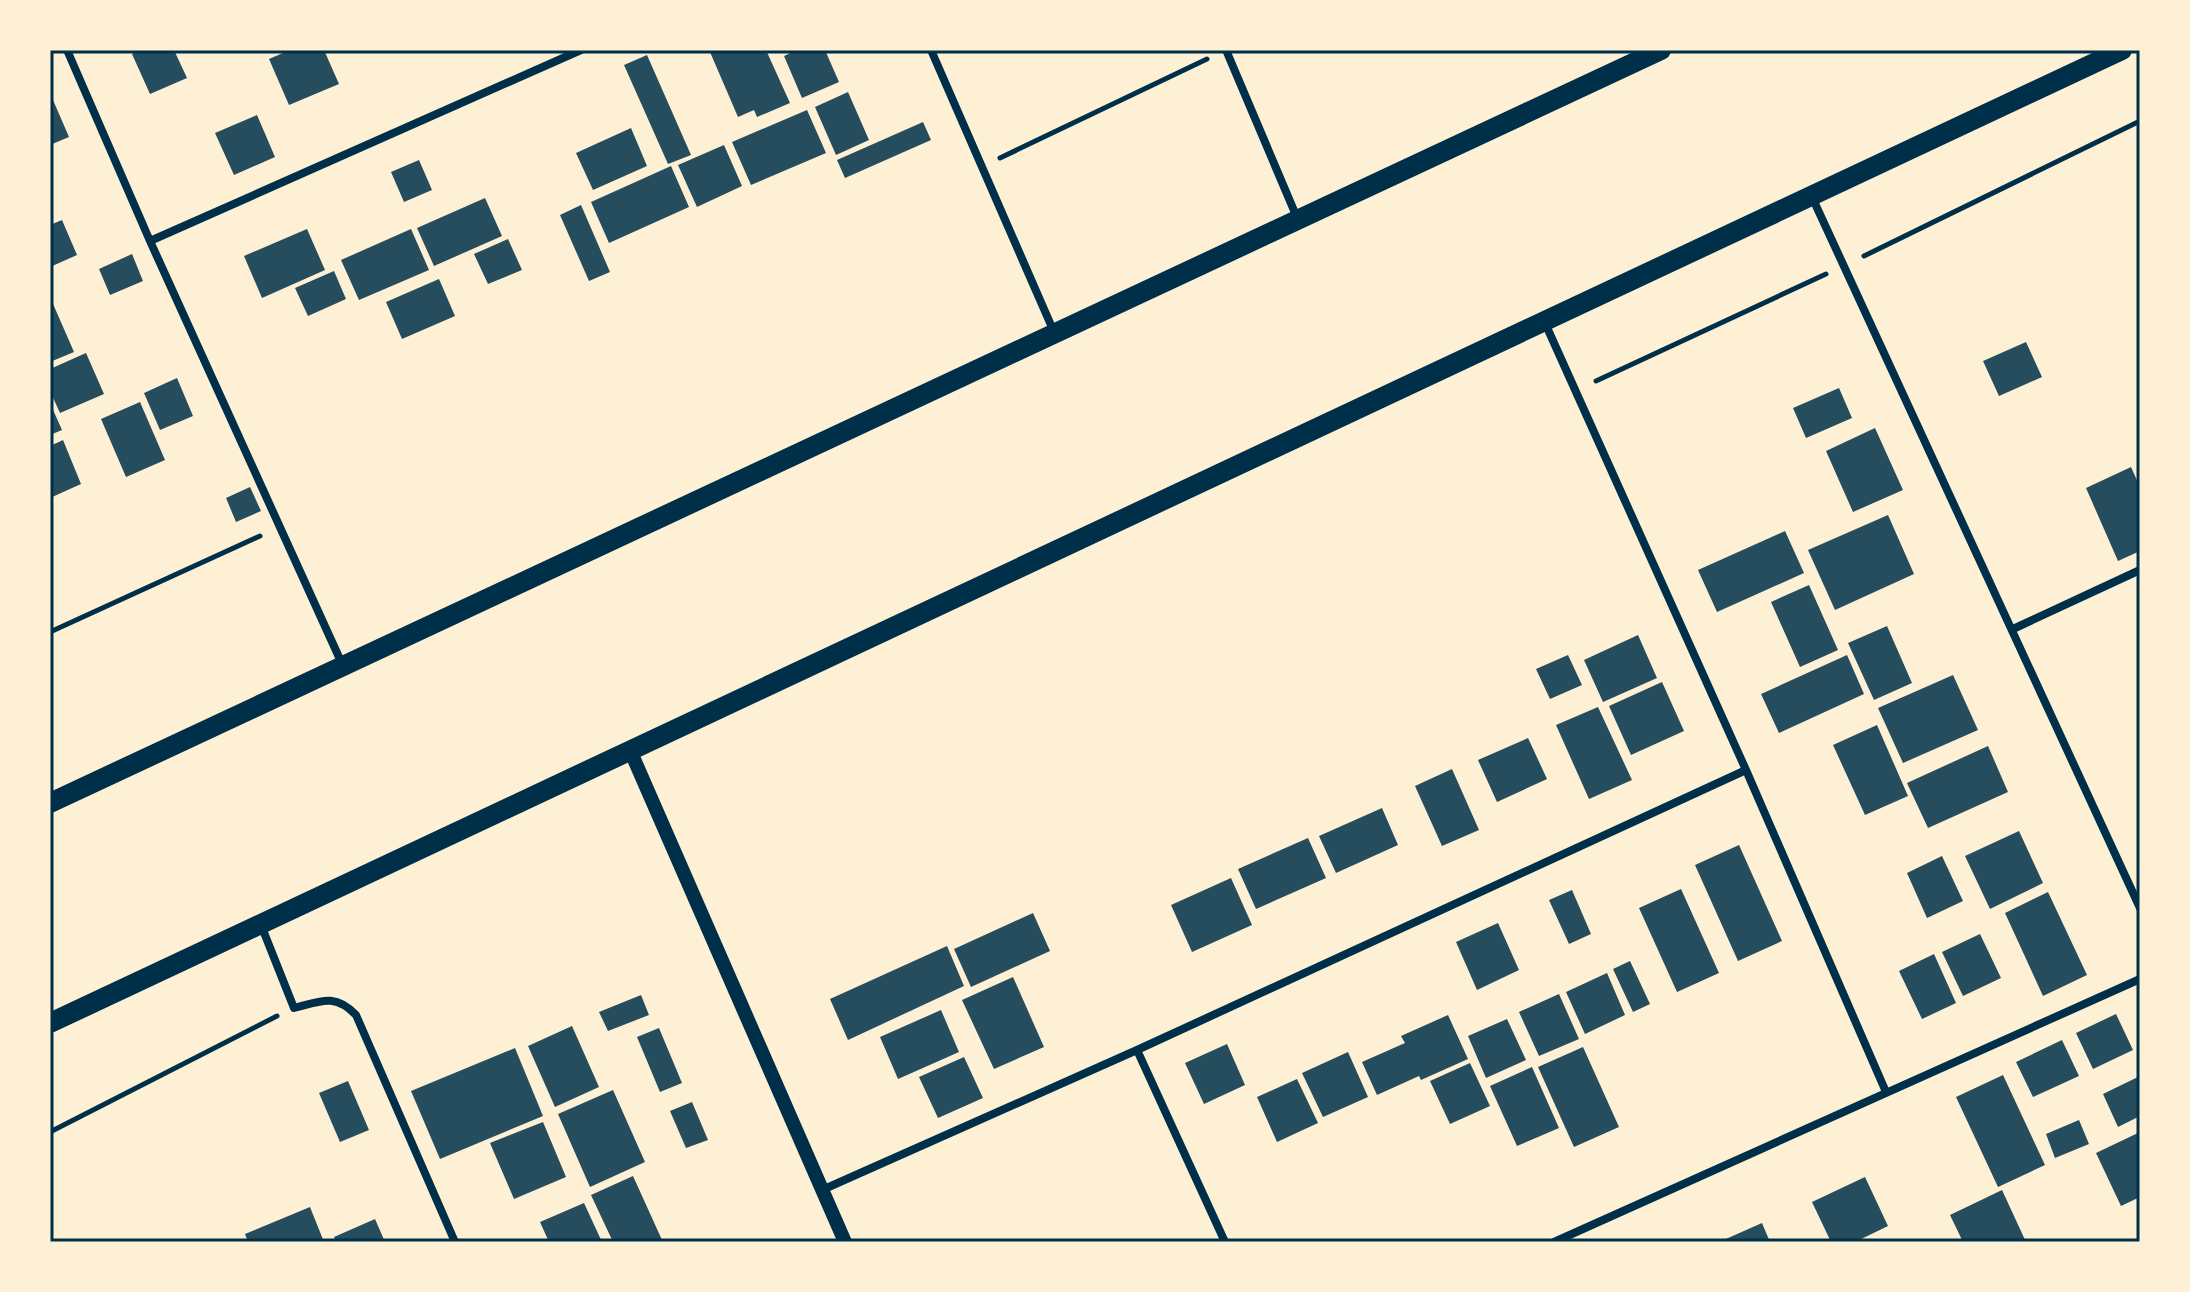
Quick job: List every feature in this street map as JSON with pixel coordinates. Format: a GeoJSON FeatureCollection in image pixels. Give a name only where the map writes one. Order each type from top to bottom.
{"type":"FeatureCollection","features":[{"type":"Feature","properties":{"kind":"main road"},"geometry":{"type":"LineString","coordinates":[[50,803],[1661,50]]}},
{"type":"Feature","properties":{"kind":"main road"},"geometry":{"type":"LineString","coordinates":[[50,1023],[2122,50]]}},
{"type":"Feature","properties":{"kind":"street"},"geometry":{"type":"LineString","coordinates":[[67,50],[343,666]]}},
{"type":"Feature","properties":{"kind":"street"},"geometry":{"type":"LineString","coordinates":[[150,241],[581,50]]}},
{"type":"Feature","properties":{"kind":"street"},"geometry":{"type":"LineString","coordinates":[[931,50],[1055,334]]}},
{"type":"Feature","properties":{"kind":"street"},"geometry":{"type":"LineString","coordinates":[[1226,50],[1298,220]]}},
{"type":"Feature","properties":{"kind":"street"},"geometry":{"type":"LineString","coordinates":[[1812,197],[2140,908]]}},
{"type":"Feature","properties":{"kind":"street"},"geometry":{"type":"LineString","coordinates":[[1544,322],[1746,770],[1886,1092]]}},
{"type":"Feature","properties":{"kind":"street"},"geometry":{"type":"LineString","coordinates":[[2013,629],[2140,570]]}},
{"type":"Feature","properties":{"kind":"street"},"geometry":{"type":"LineString","coordinates":[[630,750],[845,1242]]}},
{"type":"Feature","properties":{"kind":"street"},"geometry":{"type":"LineString","coordinates":[[822,1191],[1746,770]]}},
{"type":"Feature","properties":{"kind":"street"},"geometry":{"type":"LineString","coordinates":[[261,924],[294,1008],[328,999],[345,1003],[356,1015],[455,1242]]}},
{"type":"Feature","properties":{"kind":"street"},"geometry":{"type":"LineString","coordinates":[[1554,1242],[2140,979]]}},
{"type":"Feature","properties":{"kind":"street"},"geometry":{"type":"LineString","coordinates":[[1137,1050],[1225,1242]]}},
{"type":"Feature","properties":{"kind":"path"},"geometry":{"type":"LineString","coordinates":[[981,167],[1211,57]]}},
{"type":"Feature","properties":{"kind":"path"},"geometry":{"type":"LineString","coordinates":[[50,632],[282,527]]}},
{"type":"Feature","properties":{"kind":"path"},"geometry":{"type":"LineString","coordinates":[[50,1132],[294,1008]]}},
{"type":"Feature","properties":{"kind":"building"},"geometry":{"type":"Polygon","coordinates":[[[140,50],[174,50],[187,78],[150,94],[132,54],[140,50]]]}},
{"type":"Feature","properties":{"kind":"building"},"geometry":{"type":"Polygon","coordinates":[[[290,50],[324,50],[339,84],[289,105],[269,59],[290,50]]]}},
{"type":"Feature","properties":{"kind":"building"},"geometry":{"type":"Polygon","coordinates":[[[766,50],[790,103],[757,117],[754,110],[738,117],[710,52],[766,50]]]}},
{"type":"Feature","properties":{"kind":"building"},"geometry":{"type":"Polygon","coordinates":[[[797,50],[825,50],[839,82],[802,98],[784,56],[797,50]]]}},
{"type":"Feature","properties":{"kind":"building"},"geometry":{"type":"Polygon","coordinates":[[[647,55],[691,155],[668,164],[624,65],[647,55]]]}},
{"type":"Feature","properties":{"kind":"building"},"geometry":{"type":"Polygon","coordinates":[[[848,92],[869,140],[836,155],[815,107],[848,92]]]}},
{"type":"Feature","properties":{"kind":"building"},"geometry":{"type":"Polygon","coordinates":[[[50,93],[69,137],[50,145],[50,93]]]}},
{"type":"Feature","properties":{"kind":"building"},"geometry":{"type":"Polygon","coordinates":[[[807,110],[826,153],[751,185],[732,142],[807,110]]]}},
{"type":"Feature","properties":{"kind":"building"},"geometry":{"type":"Polygon","coordinates":[[[257,115],[275,157],[234,175],[215,133],[257,115]]]}},
{"type":"Feature","properties":{"kind":"building"},"geometry":{"type":"Polygon","coordinates":[[[923,122],[931,140],[845,178],[837,160],[923,122]]]}},
{"type":"Feature","properties":{"kind":"building"},"geometry":{"type":"Polygon","coordinates":[[[631,128],[647,166],[593,190],[576,153],[631,128]]]}},
{"type":"Feature","properties":{"kind":"building"},"geometry":{"type":"Polygon","coordinates":[[[724,145],[742,186],[697,207],[678,165],[724,145]]]}},
{"type":"Feature","properties":{"kind":"building"},"geometry":{"type":"Polygon","coordinates":[[[419,160],[432,190],[404,202],[391,172],[419,160]]]}},
{"type":"Feature","properties":{"kind":"building"},"geometry":{"type":"Polygon","coordinates":[[[671,166],[689,207],[609,243],[591,202],[671,166]]]}},
{"type":"Feature","properties":{"kind":"building"},"geometry":{"type":"Polygon","coordinates":[[[485,198],[502,236],[434,266],[417,228],[485,198]]]}},
{"type":"Feature","properties":{"kind":"building"},"geometry":{"type":"Polygon","coordinates":[[[581,205],[610,272],[589,281],[560,215],[581,205]]]}},
{"type":"Feature","properties":{"kind":"building"},"geometry":{"type":"Polygon","coordinates":[[[62,220],[77,255],[50,267],[50,225],[62,220]]]}},
{"type":"Feature","properties":{"kind":"building"},"geometry":{"type":"Polygon","coordinates":[[[307,229],[325,270],[262,298],[244,256],[307,229]]]}},
{"type":"Feature","properties":{"kind":"building"},"geometry":{"type":"Polygon","coordinates":[[[411,229],[429,270],[359,300],[341,260],[411,229]]]}},
{"type":"Feature","properties":{"kind":"building"},"geometry":{"type":"Polygon","coordinates":[[[508,239],[522,270],[488,284],[474,254],[508,239]]]}},
{"type":"Feature","properties":{"kind":"building"},"geometry":{"type":"Polygon","coordinates":[[[132,254],[143,281],[110,295],[99,269],[132,254]]]}},
{"type":"Feature","properties":{"kind":"building"},"geometry":{"type":"Polygon","coordinates":[[[334,271],[346,299],[308,316],[295,288],[334,271]]]}},
{"type":"Feature","properties":{"kind":"building"},"geometry":{"type":"Polygon","coordinates":[[[439,279],[455,316],[402,339],[386,302],[439,279]]]}},
{"type":"Feature","properties":{"kind":"building"},"geometry":{"type":"Polygon","coordinates":[[[50,297],[74,352],[50,362],[50,297]]]}},
{"type":"Feature","properties":{"kind":"building"},"geometry":{"type":"Polygon","coordinates":[[[2026,342],[2042,377],[1999,396],[1983,361],[2026,342]]]}},
{"type":"Feature","properties":{"kind":"building"},"geometry":{"type":"Polygon","coordinates":[[[86,353],[104,394],[60,413],[50,391],[50,369],[86,353]]]}},
{"type":"Feature","properties":{"kind":"building"},"geometry":{"type":"Polygon","coordinates":[[[177,378],[193,416],[160,430],[144,393],[177,378]]]}},
{"type":"Feature","properties":{"kind":"building"},"geometry":{"type":"Polygon","coordinates":[[[1839,388],[1852,418],[1806,438],[1793,408],[1839,388]]]}},
{"type":"Feature","properties":{"kind":"building"},"geometry":{"type":"Polygon","coordinates":[[[140,402],[165,460],[126,477],[101,419],[140,402]]]}},
{"type":"Feature","properties":{"kind":"building"},"geometry":{"type":"Polygon","coordinates":[[[50,403],[62,430],[50,435],[50,403]]]}},
{"type":"Feature","properties":{"kind":"building"},"geometry":{"type":"Polygon","coordinates":[[[1875,428],[1903,490],[1853,512],[1826,451],[1875,428]]]}},
{"type":"Feature","properties":{"kind":"building"},"geometry":{"type":"Polygon","coordinates":[[[63,440],[81,484],[50,498],[50,446],[63,440]]]}},
{"type":"Feature","properties":{"kind":"building"},"geometry":{"type":"Polygon","coordinates":[[[2131,467],[2140,487],[2140,551],[2118,561],[2086,488],[2131,467]]]}},
{"type":"Feature","properties":{"kind":"building"},"geometry":{"type":"Polygon","coordinates":[[[250,487],[261,511],[236,522],[226,498],[250,487]]]}},
{"type":"Feature","properties":{"kind":"building"},"geometry":{"type":"Polygon","coordinates":[[[1888,515],[1914,574],[1835,610],[1808,550],[1888,515]]]}},
{"type":"Feature","properties":{"kind":"building"},"geometry":{"type":"Polygon","coordinates":[[[1785,531],[1804,573],[1717,612],[1698,570],[1785,531]]]}},
{"type":"Feature","properties":{"kind":"building"},"geometry":{"type":"Polygon","coordinates":[[[1809,585],[1838,650],[1800,667],[1771,602],[1809,585]]]}},
{"type":"Feature","properties":{"kind":"building"},"geometry":{"type":"Polygon","coordinates":[[[1887,626],[1912,683],[1874,700],[1848,643],[1887,626]]]}},
{"type":"Feature","properties":{"kind":"building"},"geometry":{"type":"Polygon","coordinates":[[[1638,635],[1657,678],[1603,702],[1584,660],[1638,635]]]}},
{"type":"Feature","properties":{"kind":"building"},"geometry":{"type":"Polygon","coordinates":[[[1568,655],[1582,685],[1550,699],[1536,669],[1568,655]]]}},
{"type":"Feature","properties":{"kind":"building"},"geometry":{"type":"Polygon","coordinates":[[[1847,655],[1864,694],[1779,733],[1761,694],[1847,655]]]}},
{"type":"Feature","properties":{"kind":"building"},"geometry":{"type":"Polygon","coordinates":[[[1953,675],[1978,730],[1903,763],[1878,708],[1953,675]]]}},
{"type":"Feature","properties":{"kind":"building"},"geometry":{"type":"Polygon","coordinates":[[[1662,682],[1684,731],[1631,755],[1609,706],[1662,682]]]}},
{"type":"Feature","properties":{"kind":"building"},"geometry":{"type":"Polygon","coordinates":[[[1598,707],[1632,780],[1589,799],[1556,725],[1598,707]]]}},
{"type":"Feature","properties":{"kind":"building"},"geometry":{"type":"Polygon","coordinates":[[[1877,725],[1908,796],[1865,815],[1833,745],[1877,725]]]}},
{"type":"Feature","properties":{"kind":"building"},"geometry":{"type":"Polygon","coordinates":[[[1528,738],[1547,779],[1497,802],[1478,760],[1528,738]]]}},
{"type":"Feature","properties":{"kind":"building"},"geometry":{"type":"Polygon","coordinates":[[[1988,746],[2008,792],[1928,828],[1907,783],[1988,746]]]}},
{"type":"Feature","properties":{"kind":"building"},"geometry":{"type":"Polygon","coordinates":[[[1452,769],[1479,830],[1442,846],[1415,786],[1452,769]]]}},
{"type":"Feature","properties":{"kind":"building"},"geometry":{"type":"Polygon","coordinates":[[[1382,808],[1398,845],[1336,873],[1319,836],[1382,808]]]}},
{"type":"Feature","properties":{"kind":"building"},"geometry":{"type":"Polygon","coordinates":[[[2019,831],[2043,883],[1990,909],[1965,856],[2019,831]]]}},
{"type":"Feature","properties":{"kind":"building"},"geometry":{"type":"Polygon","coordinates":[[[1308,838],[1326,878],[1256,909],[1238,869],[1308,838]]]}},
{"type":"Feature","properties":{"kind":"building"},"geometry":{"type":"Polygon","coordinates":[[[1739,845],[1782,941],[1738,961],[1695,865],[1739,845]]]}},
{"type":"Feature","properties":{"kind":"building"},"geometry":{"type":"Polygon","coordinates":[[[1942,856],[1963,901],[1927,918],[1907,873],[1942,856]]]}},
{"type":"Feature","properties":{"kind":"building"},"geometry":{"type":"Polygon","coordinates":[[[1231,878],[1252,925],[1192,952],[1171,905],[1231,878]]]}},
{"type":"Feature","properties":{"kind":"building"},"geometry":{"type":"Polygon","coordinates":[[[1681,889],[1719,973],[1677,992],[1639,908],[1681,889]]]}},
{"type":"Feature","properties":{"kind":"building"},"geometry":{"type":"Polygon","coordinates":[[[1572,890],[1591,934],[1569,944],[1549,900],[1572,890]]]}},
{"type":"Feature","properties":{"kind":"building"},"geometry":{"type":"Polygon","coordinates":[[[2048,892],[2087,975],[2043,996],[2005,913],[2048,892]]]}},
{"type":"Feature","properties":{"kind":"building"},"geometry":{"type":"Polygon","coordinates":[[[1033,913],[1050,951],[971,987],[954,949],[1033,913]]]}},
{"type":"Feature","properties":{"kind":"building"},"geometry":{"type":"Polygon","coordinates":[[[1498,923],[1519,970],[1477,990],[1456,942],[1498,923]]]}},
{"type":"Feature","properties":{"kind":"building"},"geometry":{"type":"Polygon","coordinates":[[[1980,934],[2001,978],[1963,996],[1942,952],[1980,934]]]}},
{"type":"Feature","properties":{"kind":"building"},"geometry":{"type":"Polygon","coordinates":[[[947,946],[964,986],[848,1040],[830,999],[947,946]]]}},
{"type":"Feature","properties":{"kind":"building"},"geometry":{"type":"Polygon","coordinates":[[[1934,954],[1956,1003],[1922,1019],[1899,971],[1934,954]]]}},
{"type":"Feature","properties":{"kind":"building"},"geometry":{"type":"Polygon","coordinates":[[[1630,961],[1650,1004],[1633,1012],[1613,969],[1630,961]]]}},
{"type":"Feature","properties":{"kind":"building"},"geometry":{"type":"Polygon","coordinates":[[[1607,973],[1625,1015],[1585,1034],[1566,992],[1607,973]]]}},
{"type":"Feature","properties":{"kind":"building"},"geometry":{"type":"Polygon","coordinates":[[[1013,977],[1044,1047],[994,1069],[962,1000],[1013,977]]]}},
{"type":"Feature","properties":{"kind":"building"},"geometry":{"type":"Polygon","coordinates":[[[1559,994],[1579,1039],[1539,1056],[1519,1012],[1559,994]]]}},
{"type":"Feature","properties":{"kind":"building"},"geometry":{"type":"Polygon","coordinates":[[[641,995],[649,1015],[608,1031],[599,1012],[641,995]]]}},
{"type":"Feature","properties":{"kind":"building"},"geometry":{"type":"Polygon","coordinates":[[[941,1010],[959,1052],[898,1079],[880,1037],[941,1010]]]}},
{"type":"Feature","properties":{"kind":"building"},"geometry":{"type":"Polygon","coordinates":[[[2116,1014],[2133,1050],[2093,1069],[2076,1033],[2116,1014]]]}},
{"type":"Feature","properties":{"kind":"building"},"geometry":{"type":"Polygon","coordinates":[[[1448,1015],[1468,1059],[1377,1095],[1362,1062],[1405,1043],[1401,1036],[1448,1015]]]}},
{"type":"Feature","properties":{"kind":"building"},"geometry":{"type":"Polygon","coordinates":[[[1507,1019],[1526,1060],[1486,1078],[1468,1036],[1507,1019]]]}},
{"type":"Feature","properties":{"kind":"building"},"geometry":{"type":"Polygon","coordinates":[[[572,1026],[599,1087],[555,1107],[528,1046],[572,1026]]]}},
{"type":"Feature","properties":{"kind":"building"},"geometry":{"type":"Polygon","coordinates":[[[659,1028],[682,1083],[660,1092],[637,1037],[659,1028]]]}},
{"type":"Feature","properties":{"kind":"building"},"geometry":{"type":"Polygon","coordinates":[[[2062,1040],[2079,1076],[2033,1097],[2016,1062],[2062,1040]]]}},
{"type":"Feature","properties":{"kind":"building"},"geometry":{"type":"Polygon","coordinates":[[[1227,1044],[1245,1085],[1204,1104],[1185,1063],[1227,1044]]]}},
{"type":"Feature","properties":{"kind":"building"},"geometry":{"type":"Polygon","coordinates":[[[1583,1047],[1619,1127],[1574,1147],[1538,1067],[1583,1047]]]}},
{"type":"Feature","properties":{"kind":"building"},"geometry":{"type":"Polygon","coordinates":[[[515,1048],[543,1116],[440,1159],[411,1091],[515,1048]]]}},
{"type":"Feature","properties":{"kind":"building"},"geometry":{"type":"Polygon","coordinates":[[[1348,1052],[1368,1097],[1323,1117],[1302,1073],[1348,1052]]]}},
{"type":"Feature","properties":{"kind":"building"},"geometry":{"type":"Polygon","coordinates":[[[964,1057],[983,1098],[938,1118],[919,1077],[964,1057]]]}},
{"type":"Feature","properties":{"kind":"building"},"geometry":{"type":"Polygon","coordinates":[[[1470,1063],[1490,1106],[1450,1124],[1430,1081],[1470,1063]]]}},
{"type":"Feature","properties":{"kind":"building"},"geometry":{"type":"Polygon","coordinates":[[[1532,1067],[1559,1128],[1517,1146],[1490,1086],[1532,1067]]]}},
{"type":"Feature","properties":{"kind":"building"},"geometry":{"type":"Polygon","coordinates":[[[2003,1075],[2045,1165],[1998,1187],[1956,1097],[2003,1075]]]}},
{"type":"Feature","properties":{"kind":"building"},"geometry":{"type":"Polygon","coordinates":[[[2140,1076],[2140,1116],[2118,1127],[2103,1094],[2140,1076]]]}},
{"type":"Feature","properties":{"kind":"building"},"geometry":{"type":"Polygon","coordinates":[[[1297,1079],[1318,1123],[1277,1142],[1257,1097],[1297,1079]]]}},
{"type":"Feature","properties":{"kind":"building"},"geometry":{"type":"Polygon","coordinates":[[[348,1081],[369,1130],[340,1142],[319,1093],[348,1081]]]}},
{"type":"Feature","properties":{"kind":"building"},"geometry":{"type":"Polygon","coordinates":[[[613,1090],[645,1162],[590,1187],[558,1114],[613,1090]]]}},
{"type":"Feature","properties":{"kind":"building"},"geometry":{"type":"Polygon","coordinates":[[[692,1102],[708,1140],[686,1148],[670,1111],[692,1102]]]}},
{"type":"Feature","properties":{"kind":"building"},"geometry":{"type":"Polygon","coordinates":[[[2079,1120],[2089,1144],[2055,1158],[2046,1134],[2079,1120]]]}},
{"type":"Feature","properties":{"kind":"building"},"geometry":{"type":"Polygon","coordinates":[[[543,1122],[566,1177],[514,1199],[490,1143],[543,1122]]]}},
{"type":"Feature","properties":{"kind":"building"},"geometry":{"type":"Polygon","coordinates":[[[2140,1132],[2140,1197],[2121,1206],[2096,1153],[2140,1132]]]}},
{"type":"Feature","properties":{"kind":"building"},"geometry":{"type":"Polygon","coordinates":[[[633,1176],[662,1240],[613,1242],[591,1195],[633,1176]]]}},
{"type":"Feature","properties":{"kind":"building"},"geometry":{"type":"Polygon","coordinates":[[[1865,1177],[1888,1226],[1855,1242],[1831,1242],[1812,1202],[1865,1177]]]}},
{"type":"Feature","properties":{"kind":"building"},"geometry":{"type":"Polygon","coordinates":[[[2002,1190],[2026,1242],[1963,1242],[1950,1215],[2002,1190]]]}},
{"type":"Feature","properties":{"kind":"building"},"geometry":{"type":"Polygon","coordinates":[[[584,1203],[602,1242],[549,1242],[540,1222],[584,1203]]]}},
{"type":"Feature","properties":{"kind":"building"},"geometry":{"type":"Polygon","coordinates":[[[310,1207],[324,1242],[248,1242],[245,1234],[310,1207]]]}},
{"type":"Feature","properties":{"kind":"building"},"geometry":{"type":"Polygon","coordinates":[[[375,1219],[385,1242],[336,1242],[334,1237],[375,1219]]]}},
{"type":"Feature","properties":{"kind":"building"},"geometry":{"type":"Polygon","coordinates":[[[1762,1223],[1770,1242],[1719,1242],[1762,1223]]]}}]}
